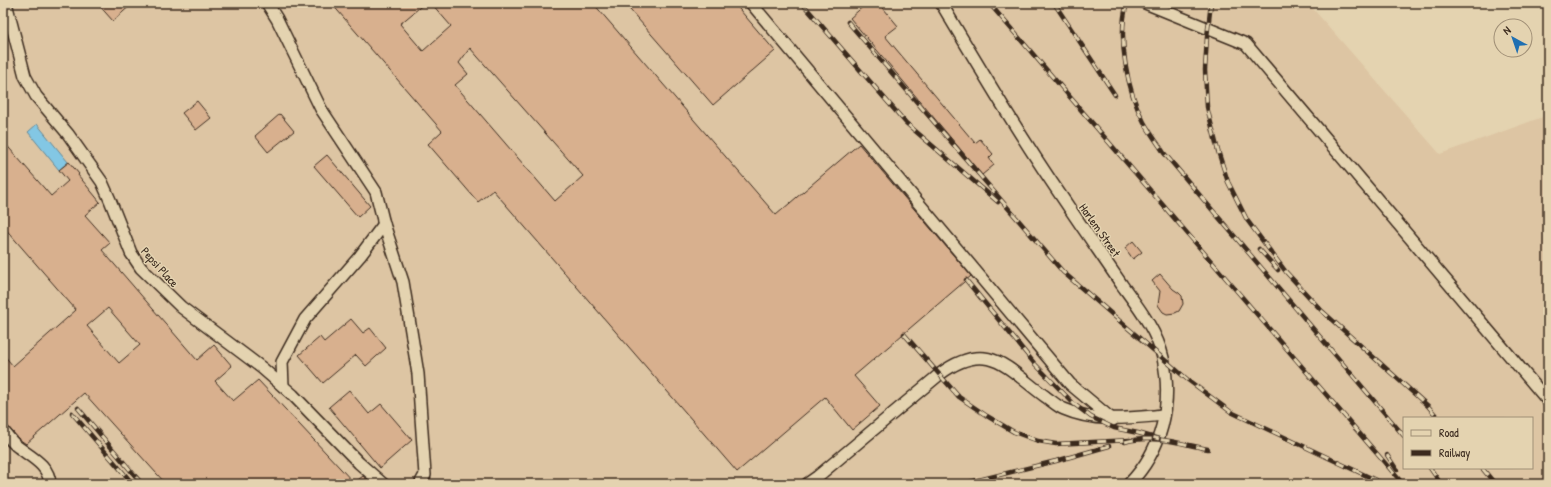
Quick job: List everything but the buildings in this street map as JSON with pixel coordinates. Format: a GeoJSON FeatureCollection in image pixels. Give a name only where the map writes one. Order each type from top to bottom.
{"type":"FeatureCollection","features":[{"type":"Feature","properties":{"kind":"lane","name":"Pepsi Place"},"geometry":{"type":"LineString","coordinates":[[6,3],[25,76],[36,96],[68,134],[102,182],[130,254],[141,268],[181,307],[262,368],[294,395],[359,463],[383,484]]}},
{"type":"Feature","properties":{"kind":"lane"},"geometry":{"type":"LineString","coordinates":[[267,3],[277,19],[321,109],[376,192],[383,221],[403,282],[418,374],[425,475],[420,484]]}},
{"type":"Feature","properties":{"kind":"lane"},"geometry":{"type":"LineString","coordinates":[[751,3],[1070,384],[1113,420]]}},
{"type":"Feature","properties":{"kind":"lane","name":"Harlem Street"},"geometry":{"type":"LineString","coordinates":[[940,3],[1064,201],[1145,318],[1159,346],[1163,358],[1167,390],[1159,439],[1148,462],[1129,484]]}},
{"type":"Feature","properties":{"kind":"lane"},"geometry":{"type":"LineString","coordinates":[[1145,3],[1246,44],[1548,401]]}},
{"type":"Feature","properties":{"kind":"lane"},"geometry":{"type":"LineString","coordinates":[[283,386],[282,362],[305,319],[360,256],[384,224],[383,221]]}},
{"type":"Feature","properties":{"kind":"lane"},"geometry":{"type":"LineString","coordinates":[[807,484],[940,374],[966,359],[987,357],[1009,367],[1035,389],[1063,409],[1091,417],[1113,420],[1164,415]]}},
{"type":"Feature","properties":{"kind":"lane"},"geometry":{"type":"LineString","coordinates":[[3,431],[16,446],[40,463],[52,482]]}},
{"type":"Feature","properties":{"kind":"shaded area"},"geometry":{"type":"Polygon","coordinates":[[[3,3],[1308,3],[1440,154],[1548,115],[1548,484],[3,484],[3,3]]]}},
{"type":"Feature","properties":{"kind":"water"},"geometry":{"type":"Polygon","coordinates":[[[37,124],[68,162],[59,170],[28,132],[37,124]]]}},
{"type":"Feature","properties":{"kind":"railway"},"geometry":{"type":"LineString","coordinates":[[802,3],[906,123],[998,202]]}},
{"type":"Feature","properties":{"kind":"railway"},"geometry":{"type":"LineString","coordinates":[[989,3],[1403,484]]}},
{"type":"Feature","properties":{"kind":"railway"},"geometry":{"type":"LineString","coordinates":[[1054,3],[1115,95]]}},
{"type":"Feature","properties":{"kind":"railway"},"geometry":{"type":"LineString","coordinates":[[1127,3],[1123,32],[1125,64],[1138,109],[1149,130],[1164,153],[1403,435]]}},
{"type":"Feature","properties":{"kind":"railway"},"geometry":{"type":"LineString","coordinates":[[1211,3],[1205,70],[1207,107],[1218,151],[1228,182],[1247,220],[1286,272],[1322,311],[1428,406],[1437,417]]}},
{"type":"Feature","properties":{"kind":"railway"},"geometry":{"type":"LineString","coordinates":[[848,22],[1063,272],[1188,380],[1231,412],[1384,484]]}},
{"type":"Feature","properties":{"kind":"railway"},"geometry":{"type":"LineString","coordinates":[[1259,249],[1278,270]]}},
{"type":"Feature","properties":{"kind":"railway"},"geometry":{"type":"LineString","coordinates":[[966,280],[1034,363],[1074,404],[1091,417],[1114,428],[1159,439]]}},
{"type":"Feature","properties":{"kind":"railway"},"geometry":{"type":"LineString","coordinates":[[904,334],[959,397],[1014,432],[1038,441],[1056,444],[1130,440]]}},
{"type":"Feature","properties":{"kind":"railway"},"geometry":{"type":"LineString","coordinates":[[78,408],[142,484]]}},
{"type":"Feature","properties":{"kind":"railway"},"geometry":{"type":"LineString","coordinates":[[72,413],[133,484]]}},
{"type":"Feature","properties":{"kind":"railway"},"geometry":{"type":"LineString","coordinates":[[1125,442],[1156,439],[1208,449]]}},
{"type":"Feature","properties":{"kind":"railway"},"geometry":{"type":"LineString","coordinates":[[962,484],[1056,461],[1109,446]]}},
{"type":"Feature","properties":{"kind":"railway"},"geometry":{"type":"LineString","coordinates":[[1387,455],[1397,470]]}},
{"type":"Feature","properties":{"kind":"railway"},"geometry":{"type":"LineString","coordinates":[[1431,469],[1441,484]]}},
{"type":"Feature","properties":{"kind":"railway"},"geometry":{"type":"LineString","coordinates":[[1483,469],[1495,484]]}}]}
